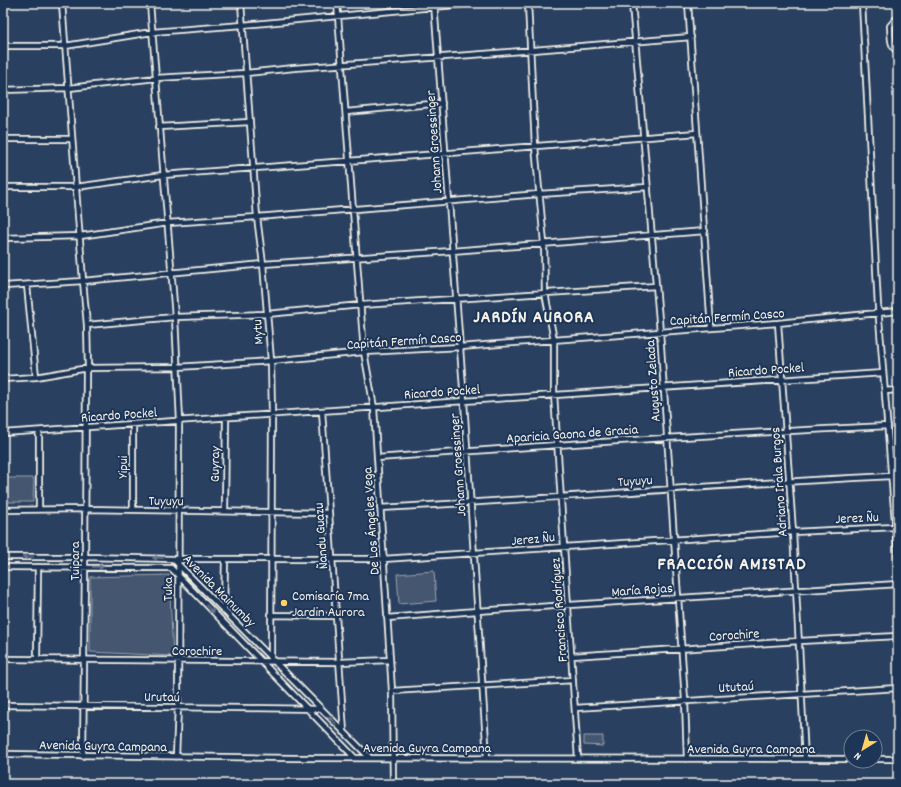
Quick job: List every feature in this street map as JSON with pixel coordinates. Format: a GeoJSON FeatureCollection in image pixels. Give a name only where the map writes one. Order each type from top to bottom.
{"type":"FeatureCollection","features":[{"type":"Feature","properties":{"kind":"street","name":"Tuipara"},"geometry":{"type":"LineString","coordinates":[[62,3],[80,236],[82,282],[87,325],[88,368],[86,372],[83,756]]}},
{"type":"Feature","properties":{"kind":"street","name":"Tuka"},"geometry":{"type":"LineString","coordinates":[[150,3],[175,317],[180,421],[179,511],[176,560],[178,575],[178,707],[176,757]]}},
{"type":"Feature","properties":{"kind":"street","name":"Mytu"},"geometry":{"type":"LineString","coordinates":[[241,3],[257,217],[263,264],[271,361],[272,660]]}},
{"type":"Feature","properties":{"kind":"street","name":"De Los Ángeles Vega"},"geometry":{"type":"LineString","coordinates":[[337,3],[364,352],[374,408],[392,691],[393,784]]}},
{"type":"Feature","properties":{"kind":"street"},"geometry":{"type":"LineString","coordinates":[[3,46],[65,46],[152,32],[338,16],[434,5],[476,3]]}},
{"type":"Feature","properties":{"kind":"street","name":"Francisco Rodríguez"},"geometry":{"type":"LineString","coordinates":[[528,3],[535,146],[544,243],[545,293],[554,340],[554,394],[578,758]]}},
{"type":"Feature","properties":{"kind":"street","name":"Augusto Zelada"},"geometry":{"type":"LineString","coordinates":[[632,3],[660,332],[677,598],[682,649],[687,759]]}},
{"type":"Feature","properties":{"kind":"street"},"geometry":{"type":"LineString","coordinates":[[688,3],[711,328]]}},
{"type":"Feature","properties":{"kind":"street"},"geometry":{"type":"LineString","coordinates":[[862,3],[878,313],[898,559]]}},
{"type":"Feature","properties":{"kind":"street","name":"Johann Groessinger"},"geometry":{"type":"LineString","coordinates":[[434,5],[464,400],[487,758]]}},
{"type":"Feature","properties":{"kind":"street"},"geometry":{"type":"LineString","coordinates":[[898,21],[895,20],[890,26],[892,46],[898,51]]}},
{"type":"Feature","properties":{"kind":"street"},"geometry":{"type":"LineString","coordinates":[[3,90],[69,88],[156,78],[246,73],[342,64],[691,37]]}},
{"type":"Feature","properties":{"kind":"street"},"geometry":{"type":"LineString","coordinates":[[346,112],[442,103]]}},
{"type":"Feature","properties":{"kind":"street"},"geometry":{"type":"LineString","coordinates":[[159,127],[250,122]]}},
{"type":"Feature","properties":{"kind":"street"},"geometry":{"type":"LineString","coordinates":[[3,187],[76,187],[163,175],[697,133]]}},
{"type":"Feature","properties":{"kind":"street"},"geometry":{"type":"LineString","coordinates":[[3,139],[72,139]]}},
{"type":"Feature","properties":{"kind":"street"},"geometry":{"type":"LineString","coordinates":[[3,238],[80,236],[168,223],[648,187]]}},
{"type":"Feature","properties":{"kind":"street"},"geometry":{"type":"LineString","coordinates":[[4,286],[82,282],[263,264],[704,231]]}},
{"type":"Feature","properties":{"kind":"street"},"geometry":{"type":"LineString","coordinates":[[27,285],[36,377]]}},
{"type":"Feature","properties":{"kind":"street"},"geometry":{"type":"LineString","coordinates":[[87,325],[175,317],[267,314],[361,305],[656,286]]}},
{"type":"Feature","properties":{"kind":"street","name":"Capitán Fermín Casco"},"geometry":{"type":"LineString","coordinates":[[3,379],[36,377],[88,368],[177,367],[271,361],[364,352],[460,347],[778,323],[898,311]]}},
{"type":"Feature","properties":{"kind":"street","name":"Adriano Irala Burgos"},"geometry":{"type":"LineString","coordinates":[[778,323],[796,590],[805,759]]}},
{"type":"Feature","properties":{"kind":"street","name":"Ricardo Pockel"},"geometry":{"type":"LineString","coordinates":[[3,433],[374,408],[464,400],[883,373]]}},
{"type":"Feature","properties":{"kind":"street"},"geometry":{"type":"LineString","coordinates":[[885,392],[898,390]]}},
{"type":"Feature","properties":{"kind":"street","name":"Ñandu Guazu"},"geometry":{"type":"LineString","coordinates":[[322,411],[344,732]]}},
{"type":"Feature","properties":{"kind":"street","name":"Guyray"},"geometry":{"type":"LineString","coordinates":[[225,511],[226,418]]}},
{"type":"Feature","properties":{"kind":"street","name":"Yipui"},"geometry":{"type":"LineString","coordinates":[[133,424],[133,510]]}},
{"type":"Feature","properties":{"kind":"street","name":"Aparicia Gaona de Gracia"},"geometry":{"type":"LineString","coordinates":[[377,458],[558,444],[888,426]]}},
{"type":"Feature","properties":{"kind":"street"},"geometry":{"type":"LineString","coordinates":[[39,431],[39,509]]}},
{"type":"Feature","properties":{"kind":"street","name":"Tuyuyu"},"geometry":{"type":"LineString","coordinates":[[380,508],[789,480],[892,476]]}},
{"type":"Feature","properties":{"kind":"street","name":"Tuyuyu"},"geometry":{"type":"LineString","coordinates":[[3,510],[85,509],[329,513]]}},
{"type":"Feature","properties":{"kind":"street","name":"Jerez Ñu"},"geometry":{"type":"LineString","coordinates":[[176,560],[383,559],[473,554],[565,546],[896,526]]}},
{"type":"Feature","properties":{"kind":"street","name":"Avenida Mainumby"},"geometry":{"type":"LineString","coordinates":[[3,557],[85,557],[176,560],[272,660],[370,758]]}},
{"type":"Feature","properties":{"kind":"street"},"geometry":{"type":"LineString","coordinates":[[224,610],[225,559]]}},
{"type":"Feature","properties":{"kind":"street","name":"Avenida Mainumby"},"geometry":{"type":"LineString","coordinates":[[3,567],[171,568],[355,758]]}},
{"type":"Feature","properties":{"kind":"street"},"geometry":{"type":"LineString","coordinates":[[37,659],[38,567]]}},
{"type":"Feature","properties":{"kind":"street","name":"María Rojas"},"geometry":{"type":"LineString","coordinates":[[387,618],[898,584]]}},
{"type":"Feature","properties":{"kind":"street"},"geometry":{"type":"LineString","coordinates":[[271,615],[336,616]]}},
{"type":"Feature","properties":{"kind":"street","name":"Corochire"},"geometry":{"type":"LineString","coordinates":[[572,656],[898,636]]}},
{"type":"Feature","properties":{"kind":"street","name":"Corochire"},"geometry":{"type":"LineString","coordinates":[[3,659],[178,661],[272,660],[340,662],[390,660]]}},
{"type":"Feature","properties":{"kind":"street"},"geometry":{"type":"LineString","coordinates":[[392,691],[573,680]]}},
{"type":"Feature","properties":{"kind":"street","name":"Ututaú"},"geometry":{"type":"LineString","coordinates":[[575,708],[898,688]]}},
{"type":"Feature","properties":{"kind":"street","name":"Urutaú"},"geometry":{"type":"LineString","coordinates":[[3,705],[321,709]]}},
{"type":"Feature","properties":{"kind":"street","name":"Avenida Guyra Campana"},"geometry":{"type":"LineString","coordinates":[[3,754],[176,757],[843,759]]}},
{"type":"Feature","properties":{"kind":"street"},"geometry":{"type":"LineString","coordinates":[[883,759],[898,760]]}},
{"type":"Feature","properties":{"kind":"shaded area"},"geometry":{"type":"Polygon","coordinates":[[[3,478],[34,478],[33,502],[3,502],[3,478]]]}},
{"type":"Feature","properties":{"kind":"shaded area"},"geometry":{"type":"Polygon","coordinates":[[[434,571],[436,601],[399,604],[397,574],[434,571]]]}},
{"type":"Feature","properties":{"kind":"shaded area"},"geometry":{"type":"Polygon","coordinates":[[[169,575],[173,656],[90,652],[90,577],[169,575]]]}},
{"type":"Feature","properties":{"kind":"shaded area"},"geometry":{"type":"Polygon","coordinates":[[[584,736],[603,736],[603,746],[584,745],[584,736]]]}},
{"type":"Feature","properties":{"kind":"place","name":"Comisaría 7ma Jardin Aurora"},"geometry":{"type":"Point","coordinates":[284,603]}},
{"type":"Feature","properties":{"kind":"district","name":"JARDÍN AURORA"},"geometry":{"type":"Point","coordinates":[534,316]}},
{"type":"Feature","properties":{"kind":"district","name":"FRACCIÓN AMISTAD"},"geometry":{"type":"Point","coordinates":[732,563]}}]}
